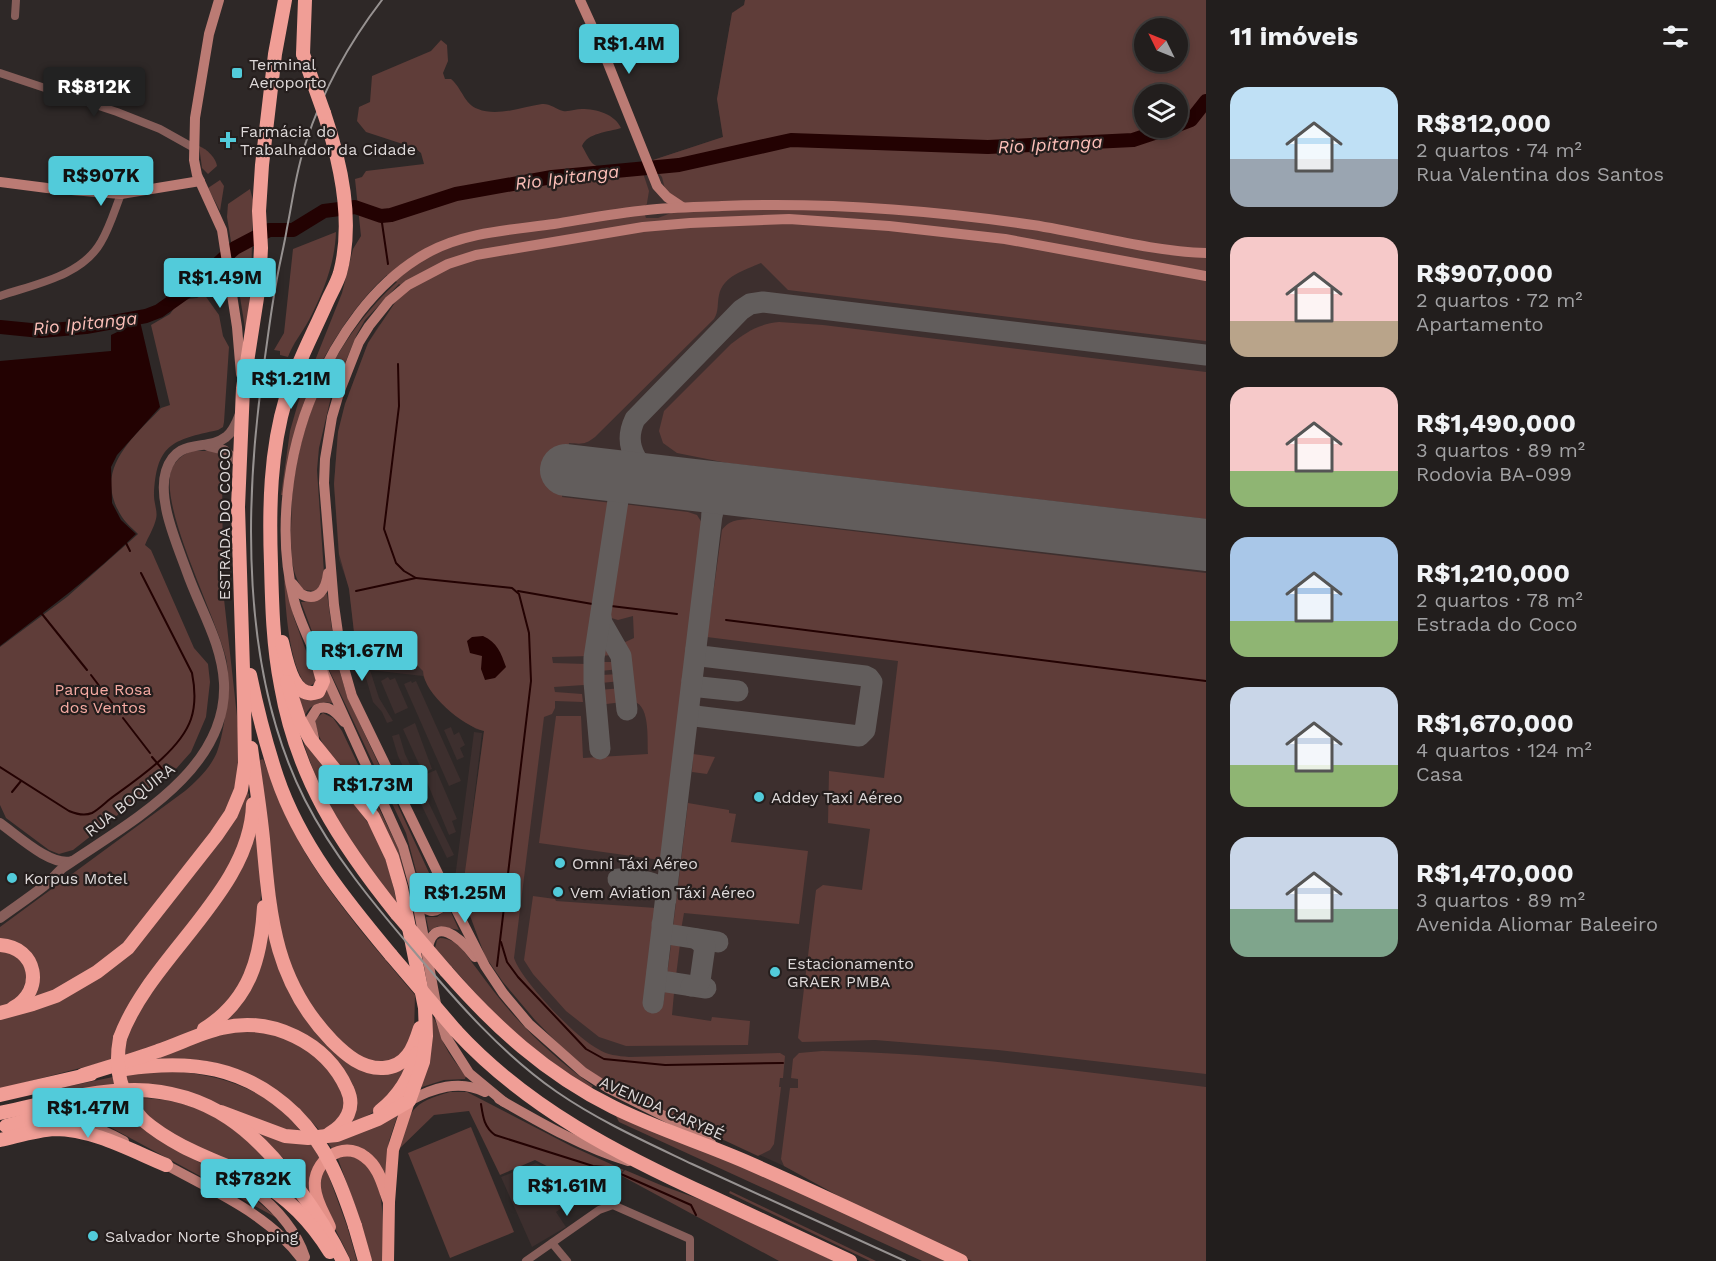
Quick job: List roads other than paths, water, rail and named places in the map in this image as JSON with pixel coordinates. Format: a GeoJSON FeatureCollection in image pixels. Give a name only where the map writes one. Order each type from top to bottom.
{"type":"FeatureCollection","features":[{"type":"Feature","properties":{"kind":"highway","name":"ESTRADA DO COCO"},"geometry":{"type":"LineString","coordinates":[[242,622],[238,547],[243,388],[259,285],[261,248],[259,211],[262,165],[274,64],[285,0]]}},
{"type":"Feature","properties":{"kind":"highway"},"geometry":{"type":"LineString","coordinates":[[305,0],[303,54],[337,150],[346,222],[345,250],[339,275],[292,380],[282,414],[271,493],[272,587],[277,621],[286,659],[298,687],[310,694],[318,692],[323,681],[315,652]]}},
{"type":"Feature","properties":{"kind":"highway","name":"AVENIDA CARYBÉ"},"geometry":{"type":"LineString","coordinates":[[272,587],[276,649],[286,711],[301,758],[316,793],[345,846],[397,914],[498,1028],[555,1073],[614,1108],[729,1155],[961,1261]]}},
{"type":"Feature","properties":{"kind":"highway"},"geometry":{"type":"LineString","coordinates":[[2,1012],[56,996],[112,962],[141,933],[216,836],[236,802],[244,776],[242,622]]}},
{"type":"Feature","properties":{"kind":"highway"},"geometry":{"type":"LineString","coordinates":[[242,622],[255,701],[278,779],[301,830],[318,860],[356,913],[456,1031],[490,1066],[529,1097],[590,1136],[647,1167],[850,1261]]}},
{"type":"Feature","properties":{"kind":"highway"},"geometry":{"type":"LineString","coordinates":[[0,1113],[81,1096],[132,1090],[168,1094],[285,1136],[318,1138],[345,1132],[378,1119],[409,1101],[420,1075],[425,1048],[426,1022],[420,980],[397,872],[387,844],[363,803],[304,730],[276,649]]}},
{"type":"Feature","properties":{"kind":"highway"},"geometry":{"type":"LineString","coordinates":[[244,702],[273,930],[285,970],[310,1014],[342,1052],[354,1060],[371,1067],[393,1066],[404,1061],[411,1052],[420,1028]]}},
{"type":"Feature","properties":{"kind":"highway"},"geometry":{"type":"LineString","coordinates":[[253,760],[251,826],[238,859],[216,897],[138,998],[120,1038],[117,1058],[119,1080],[130,1105],[143,1120],[168,1139],[205,1158],[255,1179],[286,1200],[316,1230],[336,1261]]}},
{"type":"Feature","properties":{"kind":"highway"},"geometry":{"type":"LineString","coordinates":[[185,1041],[213,1023],[230,1007],[252,974],[262,932],[265,875]]}},
{"type":"Feature","properties":{"kind":"highway"},"geometry":{"type":"LineString","coordinates":[[0,945],[9,946],[21,952],[30,962],[33,974],[33,986],[26,998],[2,1012]]}},
{"type":"Feature","properties":{"kind":"highway"},"geometry":{"type":"LineString","coordinates":[[345,1132],[378,1113],[398,1094],[414,1062],[420,1028],[420,980]]}},
{"type":"Feature","properties":{"kind":"highway"},"geometry":{"type":"LineString","coordinates":[[84,1075],[221,1028],[256,1025],[271,1027],[291,1034],[315,1049],[337,1071],[348,1092],[351,1104],[349,1113],[342,1124],[336,1130],[318,1138]]}},
{"type":"Feature","properties":{"kind":"highway"},"geometry":{"type":"LineString","coordinates":[[0,1095],[84,1075],[153,1065],[198,1065],[251,1082],[270,1093],[295,1113],[314,1134],[339,1180],[356,1226],[365,1261]]}},
{"type":"Feature","properties":{"kind":"highway"},"geometry":{"type":"LineString","coordinates":[[4,1133],[118,1097],[168,1094]]}},
{"type":"Feature","properties":{"kind":"highway"},"geometry":{"type":"LineString","coordinates":[[221,1112],[243,1126],[274,1157],[324,1224],[343,1261]]}},
{"type":"Feature","properties":{"kind":"highway"},"geometry":{"type":"LineString","coordinates":[[4,1133],[54,1129],[77,1131],[98,1137],[166,1165]]}},
{"type":"Feature","properties":{"kind":"main road"},"geometry":{"type":"LineString","coordinates":[[219,0],[210,34],[195,118],[194,160],[200,181],[222,230],[237,327],[243,388]]}},
{"type":"Feature","properties":{"kind":"main road"},"geometry":{"type":"LineString","coordinates":[[580,0],[649,162],[656,184],[667,197],[682,207]]}},
{"type":"Feature","properties":{"kind":"main road"},"geometry":{"type":"LineString","coordinates":[[0,182],[121,194],[200,181]]}},
{"type":"Feature","properties":{"kind":"main road"},"geometry":{"type":"LineString","coordinates":[[647,209],[654,199],[656,184]]}},
{"type":"Feature","properties":{"kind":"main road"},"geometry":{"type":"LineString","coordinates":[[504,1102],[469,1073],[453,1050],[442,1026],[415,890],[403,847],[315,652],[297,608],[290,575],[288,502],[292,460],[299,431],[330,357],[373,297],[391,279],[426,254],[464,239],[647,209],[682,207],[789,203],[905,210],[1034,225],[1175,251],[1206,253]]}},
{"type":"Feature","properties":{"kind":"main road"},"geometry":{"type":"LineString","coordinates":[[503,993],[485,966],[365,725],[349,687],[337,636],[324,483],[327,442],[339,393],[359,342],[379,312],[401,290],[429,273],[476,255],[643,227],[690,223],[789,219],[889,226],[1005,239],[1206,276]]}},
{"type":"Feature","properties":{"kind":"main road"},"geometry":{"type":"LineString","coordinates":[[290,575],[295,589],[301,594],[309,597],[318,595],[326,584],[330,558]]}},
{"type":"Feature","properties":{"kind":"main road"},"geometry":{"type":"LineString","coordinates":[[327,760],[311,731],[310,720],[313,712],[321,707],[329,708],[336,713],[353,735]]}},
{"type":"Feature","properties":{"kind":"main road"},"geometry":{"type":"LineString","coordinates":[[415,890],[422,906],[433,912],[442,908],[445,903],[444,886]]}},
{"type":"Feature","properties":{"kind":"main road"},"geometry":{"type":"LineString","coordinates":[[428,956],[429,944],[434,936],[442,931],[452,933],[467,946],[537,1032],[583,1072],[608,1088],[682,1125],[729,1155]]}},
{"type":"Feature","properties":{"kind":"main road"},"geometry":{"type":"LineString","coordinates":[[388,1261],[393,1150],[409,1101],[431,1090],[460,1085],[476,1088],[553,1130],[601,1152],[647,1167]]}},
{"type":"Feature","properties":{"kind":"main road"},"geometry":{"type":"LineString","coordinates":[[343,1261],[315,1190],[315,1178],[321,1164],[330,1155],[339,1151],[360,1153],[376,1170],[389,1202]]}},
{"type":"Feature","properties":{"kind":"main road"},"geometry":{"type":"LineString","coordinates":[[205,1158],[244,1184],[281,1216],[294,1233],[305,1261]]}},
{"type":"Feature","properties":{"kind":"main road"},"geometry":{"type":"LineString","coordinates":[[166,1165],[211,1188],[268,1224],[292,1245],[305,1261]]}},
{"type":"Feature","properties":{"kind":"street"},"geometry":{"type":"LineString","coordinates":[[15,16],[16,0]]}},
{"type":"Feature","properties":{"kind":"street"},"geometry":{"type":"LineString","coordinates":[[0,73],[117,112],[160,129],[194,148]]}},
{"type":"Feature","properties":{"kind":"street"},"geometry":{"type":"LineString","coordinates":[[0,296],[56,278],[80,265],[102,241],[121,194]]}},
{"type":"Feature","properties":{"kind":"street","name":"RUA BOQUIRA"},"geometry":{"type":"LineString","coordinates":[[0,918],[52,879],[61,869],[145,811],[190,771],[209,745],[219,723],[224,687],[220,656],[170,525],[164,489],[166,472],[172,459],[185,448],[226,438],[242,411]]}},
{"type":"Feature","properties":{"kind":"street"},"geometry":{"type":"LineString","coordinates":[[198,445],[221,448],[239,463]]}},
{"type":"Feature","properties":{"kind":"street"},"geometry":{"type":"LineString","coordinates":[[0,824],[47,857],[64,863],[76,860]]}},
{"type":"Feature","properties":{"kind":"street"},"geometry":{"type":"LineString","coordinates":[[47,857],[55,870],[52,879]]}},
{"type":"Feature","properties":{"kind":"street"},"geometry":{"type":"LineString","coordinates":[[526,1261],[603,1208],[616,1206],[690,1239],[690,1261]]}},
{"type":"Feature","properties":{"kind":"street"},"geometry":{"type":"LineString","coordinates":[[552,1243],[567,1261]]}},
{"type":"Feature","properties":{"kind":"waterway","name":"Rio Ipitanga"},"geometry":{"type":"LineString","coordinates":[[1188,121],[1206,101]]}},
{"type":"Feature","properties":{"kind":"waterway","name":"Rio Ipitanga"},"geometry":{"type":"LineString","coordinates":[[0,327],[41,331],[86,327],[146,316],[159,311],[190,289],[235,248],[269,230],[293,230],[324,211],[355,207],[381,216],[391,215],[456,194],[552,177],[679,165],[791,140],[988,147],[1139,138]]}},
{"type":"Feature","properties":{"kind":"waterway"},"geometry":{"type":"LineString","coordinates":[[381,216],[388,264]]}},
{"type":"Feature","properties":{"kind":"waterway"},"geometry":{"type":"LineString","coordinates":[[398,364],[399,406],[384,529],[396,563],[416,578],[512,588],[519,594],[529,633],[531,681],[497,966]]}},
{"type":"Feature","properties":{"kind":"waterway"},"geometry":{"type":"LineString","coordinates":[[126,543],[130,551]]}},
{"type":"Feature","properties":{"kind":"waterway"},"geometry":{"type":"LineString","coordinates":[[0,767],[69,811],[86,814],[97,810],[145,773],[178,742],[193,713],[195,696],[192,673],[141,573]]}},
{"type":"Feature","properties":{"kind":"waterway"},"geometry":{"type":"LineString","coordinates":[[356,591],[416,578]]}},
{"type":"Feature","properties":{"kind":"waterway"},"geometry":{"type":"LineString","coordinates":[[518,591],[598,605]]}},
{"type":"Feature","properties":{"kind":"waterway"},"geometry":{"type":"LineString","coordinates":[[611,606],[677,614]]}},
{"type":"Feature","properties":{"kind":"waterway"},"geometry":{"type":"LineString","coordinates":[[42,614],[87,670]]}},
{"type":"Feature","properties":{"kind":"waterway"},"geometry":{"type":"LineString","coordinates":[[726,620],[1206,681]]}},
{"type":"Feature","properties":{"kind":"waterway"},"geometry":{"type":"LineString","coordinates":[[91,675],[116,708]]}},
{"type":"Feature","properties":{"kind":"waterway"},"geometry":{"type":"LineString","coordinates":[[123,718],[150,753]]}},
{"type":"Feature","properties":{"kind":"waterway"},"geometry":{"type":"LineString","coordinates":[[152,757],[163,770]]}},
{"type":"Feature","properties":{"kind":"waterway"},"geometry":{"type":"LineString","coordinates":[[12,792],[21,781]]}},
{"type":"Feature","properties":{"kind":"waterway"},"geometry":{"type":"LineString","coordinates":[[501,942],[507,962],[518,977],[586,1049],[604,1059],[665,1065],[783,1063]]}},
{"type":"Feature","properties":{"kind":"waterway"},"geometry":{"type":"LineString","coordinates":[[481,1104],[486,1125],[495,1135],[593,1166],[605,1167],[691,1205],[696,1215]]}},
{"type":"Feature","properties":{"kind":"railway"},"geometry":{"type":"LineString","coordinates":[[382,0],[338,68],[320,104],[303,153],[277,277],[257,417],[251,529],[253,586],[258,642],[268,697],[284,750],[305,800],[341,859],[369,896],[463,1007],[517,1061],[557,1092],[606,1122],[692,1164],[905,1261]]}},
{"type":"Feature","properties":{"kind":"place","name":"Terminal Aeroporto"},"geometry":{"type":"Point","coordinates":[237,73]}},
{"type":"Feature","properties":{"kind":"place","name":"Farmácia do Trabalhador da Cidade"},"geometry":{"type":"Point","coordinates":[228,140]}},
{"type":"Feature","properties":{"kind":"place","name":"Addey Taxi Aéreo"},"geometry":{"type":"Point","coordinates":[759,797]}},
{"type":"Feature","properties":{"kind":"place","name":"Omni Táxi Aéreo"},"geometry":{"type":"Point","coordinates":[560,863]}},
{"type":"Feature","properties":{"kind":"place","name":"Korpus Motel"},"geometry":{"type":"Point","coordinates":[12,878]}},
{"type":"Feature","properties":{"kind":"place","name":"Vem Aviation Táxi Aéreo"},"geometry":{"type":"Point","coordinates":[558,892]}},
{"type":"Feature","properties":{"kind":"place","name":"Estacionamento GRAER PMBA"},"geometry":{"type":"Point","coordinates":[775,972]}},
{"type":"Feature","properties":{"kind":"place","name":"Salvador Norte Shopping"},"geometry":{"type":"Point","coordinates":[93,1236]}},
{"type":"Feature","properties":{"kind":"park label","name":"Parque Rosa dos Ventos"},"geometry":{"type":"Point","coordinates":[103,698]}}]}
